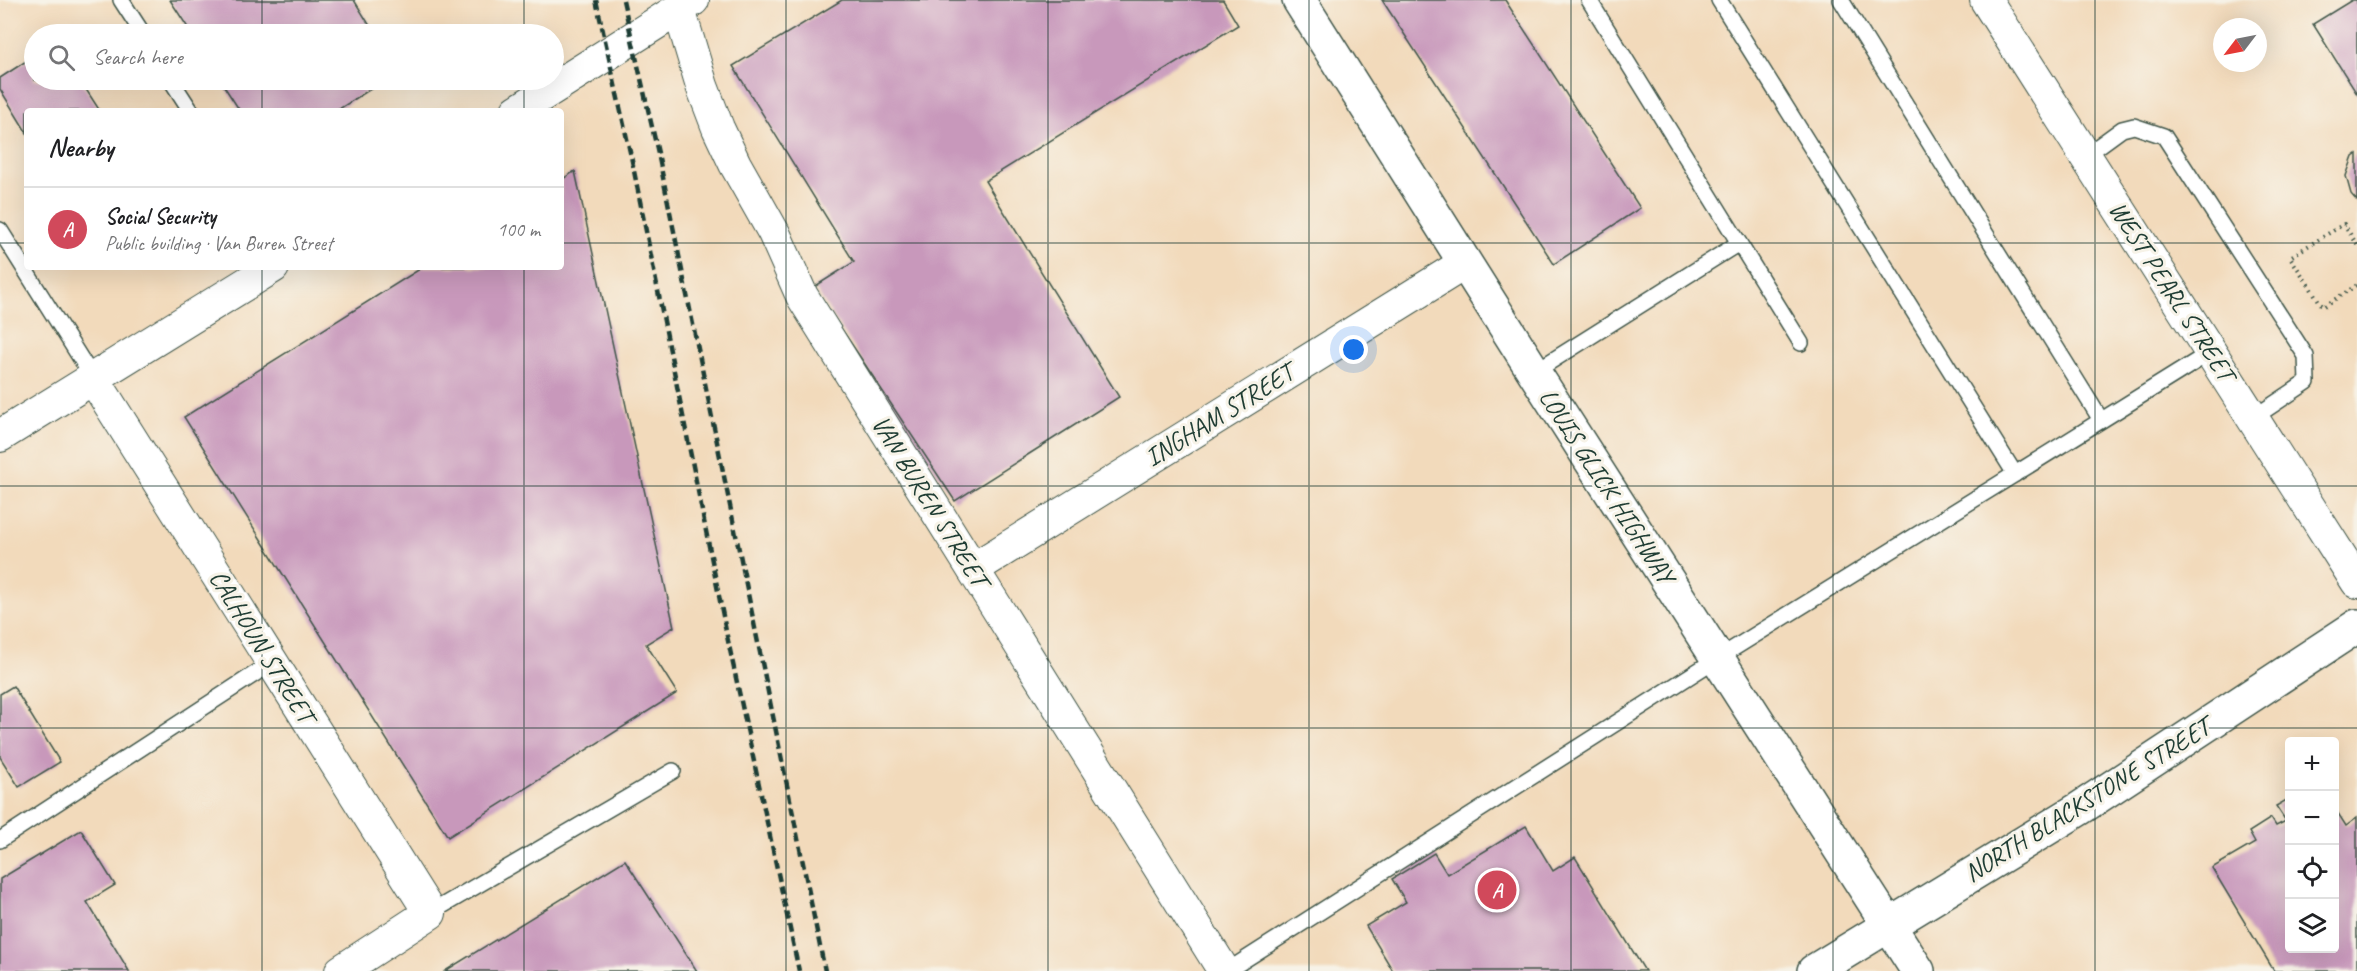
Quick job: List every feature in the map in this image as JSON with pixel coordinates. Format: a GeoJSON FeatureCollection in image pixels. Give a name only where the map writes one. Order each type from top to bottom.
{"type":"FeatureCollection","features":[{"type":"Feature","properties":{"kind":"main road","name":"LOUIS GLICK HIGHWAY"},"geometry":{"type":"LineString","coordinates":[[1299,0],[1534,372],[1918,971]]}},
{"type":"Feature","properties":{"kind":"main road","name":"NORTH BLACKSTONE STREET"},"geometry":{"type":"LineString","coordinates":[[1814,971],[2079,809],[2357,626]]}},
{"type":"Feature","properties":{"kind":"street","name":"WEST PEARL STREET"},"geometry":{"type":"LineString","coordinates":[[1986,0],[2357,582]]}},
{"type":"Feature","properties":{"kind":"street"},"geometry":{"type":"LineString","coordinates":[[564,81],[686,4]]}},
{"type":"Feature","properties":{"kind":"street","name":"VAN BUREN STREET"},"geometry":{"type":"LineString","coordinates":[[686,4],[702,86],[718,128],[735,164],[774,233],[802,296],[1225,971]]}},
{"type":"Feature","properties":{"kind":"street"},"geometry":{"type":"LineString","coordinates":[[522,108],[550,90]]}},
{"type":"Feature","properties":{"kind":"street","name":"INGHAM STREET"},"geometry":{"type":"LineString","coordinates":[[973,568],[1465,263]]}},
{"type":"Feature","properties":{"kind":"street"},"geometry":{"type":"LineString","coordinates":[[0,436],[268,270]]}},
{"type":"Feature","properties":{"kind":"street","name":"CALHOUN STREET"},"geometry":{"type":"LineString","coordinates":[[93,378],[430,913]]}},
{"type":"Feature","properties":{"kind":"street"},"geometry":{"type":"LineString","coordinates":[[341,971],[430,913]]}},
{"type":"Feature","properties":{"kind":"lane"},"geometry":{"type":"LineString","coordinates":[[121,0],[137,24]]}},
{"type":"Feature","properties":{"kind":"lane"},"geometry":{"type":"LineString","coordinates":[[1589,0],[1801,343]]}},
{"type":"Feature","properties":{"kind":"lane"},"geometry":{"type":"LineString","coordinates":[[1719,0],[2015,474]]}},
{"type":"Feature","properties":{"kind":"lane"},"geometry":{"type":"LineString","coordinates":[[1840,0],[2101,420]]}},
{"type":"Feature","properties":{"kind":"lane"},"geometry":{"type":"LineString","coordinates":[[177,90],[189,108]]}},
{"type":"Feature","properties":{"kind":"lane"},"geometry":{"type":"LineString","coordinates":[[2085,156],[2122,129],[2134,126],[2164,136],[2306,356],[2307,382],[2253,418]]}},
{"type":"Feature","properties":{"kind":"lane"},"geometry":{"type":"LineString","coordinates":[[0,230],[24,268]]}},
{"type":"Feature","properties":{"kind":"lane"},"geometry":{"type":"LineString","coordinates":[[1534,372],[1739,243]]}},
{"type":"Feature","properties":{"kind":"lane"},"geometry":{"type":"LineString","coordinates":[[25,270],[93,378]]}},
{"type":"Feature","properties":{"kind":"lane"},"geometry":{"type":"LineString","coordinates":[[1225,971],[1718,658],[2211,352]]}},
{"type":"Feature","properties":{"kind":"lane"},"geometry":{"type":"LineString","coordinates":[[0,840],[273,662]]}},
{"type":"Feature","properties":{"kind":"lane"},"geometry":{"type":"LineString","coordinates":[[430,913],[674,771]]}},
{"type":"Feature","properties":{"kind":"path"},"geometry":{"type":"LineString","coordinates":[[2357,245],[2344,224],[2290,257],[2323,307],[2357,285]]}},
{"type":"Feature","properties":{"kind":"building"},"geometry":{"type":"Polygon","coordinates":[[[170,0],[354,0],[369,24],[186,24],[170,0]]]}},
{"type":"Feature","properties":{"kind":"building"},"geometry":{"type":"Polygon","coordinates":[[[842,0],[1223,0],[1238,25],[985,181],[1119,397],[955,501],[814,287],[854,262],[733,66],[842,0]]]}},
{"type":"Feature","properties":{"kind":"building"},"geometry":{"type":"Polygon","coordinates":[[[1382,0],[1505,0],[1640,208],[1554,264],[1382,0]]]}},
{"type":"Feature","properties":{"kind":"building"},"geometry":{"type":"Polygon","coordinates":[[[2352,0],[2357,0],[2357,94],[2313,24],[2352,0]]]}},
{"type":"Feature","properties":{"kind":"building"},"geometry":{"type":"Polygon","coordinates":[[[24,62],[24,90],[86,90],[98,108],[24,108],[24,128],[0,89],[0,78],[24,62]]]}},
{"type":"Feature","properties":{"kind":"building"},"geometry":{"type":"Polygon","coordinates":[[[226,90],[369,90],[341,108],[238,108],[226,90]]]}},
{"type":"Feature","properties":{"kind":"building"},"geometry":{"type":"Polygon","coordinates":[[[2357,154],[2357,201],[2351,194],[2346,176],[2353,157],[2357,154]]]}},
{"type":"Feature","properties":{"kind":"building"},"geometry":{"type":"Polygon","coordinates":[[[575,171],[674,627],[646,644],[677,693],[448,837],[184,417],[418,270],[564,270],[564,178],[575,171]]]}},
{"type":"Feature","properties":{"kind":"building"},"geometry":{"type":"Polygon","coordinates":[[[13,686],[60,762],[19,787],[0,757],[0,694],[13,686]]]}},
{"type":"Feature","properties":{"kind":"building"},"geometry":{"type":"Polygon","coordinates":[[[2285,801],[2285,820],[2276,806],[2285,801]]]}},
{"type":"Feature","properties":{"kind":"building"},"geometry":{"type":"Polygon","coordinates":[[[2339,815],[2346,826],[2357,818],[2357,970],[2274,971],[2212,868],[2255,843],[2249,832],[2271,818],[2276,826],[2285,822],[2285,953],[2339,953],[2339,815]]]}},
{"type":"Feature","properties":{"kind":"building"},"geometry":{"type":"Polygon","coordinates":[[[1526,826],[1553,871],[1575,857],[1645,971],[1393,971],[1366,926],[1406,902],[1392,879],[1434,853],[1447,874],[1526,826]]]}},
{"type":"Feature","properties":{"kind":"building"},"geometry":{"type":"Polygon","coordinates":[[[81,830],[115,885],[87,902],[129,971],[0,971],[0,879],[81,830]]]}},
{"type":"Feature","properties":{"kind":"building"},"geometry":{"type":"Polygon","coordinates":[[[625,860],[697,971],[445,971],[625,860]]]}},
{"type":"Feature","properties":{"kind":"railway"},"geometry":{"type":"LineString","coordinates":[[596,0],[632,161],[727,636],[799,971]]}},
{"type":"Feature","properties":{"kind":"railway"},"geometry":{"type":"LineString","coordinates":[[623,0],[658,153],[825,971]]}},
{"type":"Feature","properties":{"kind":"place","name":"Social Security"},"geometry":{"type":"Point","coordinates":[1497,890]}}]}
